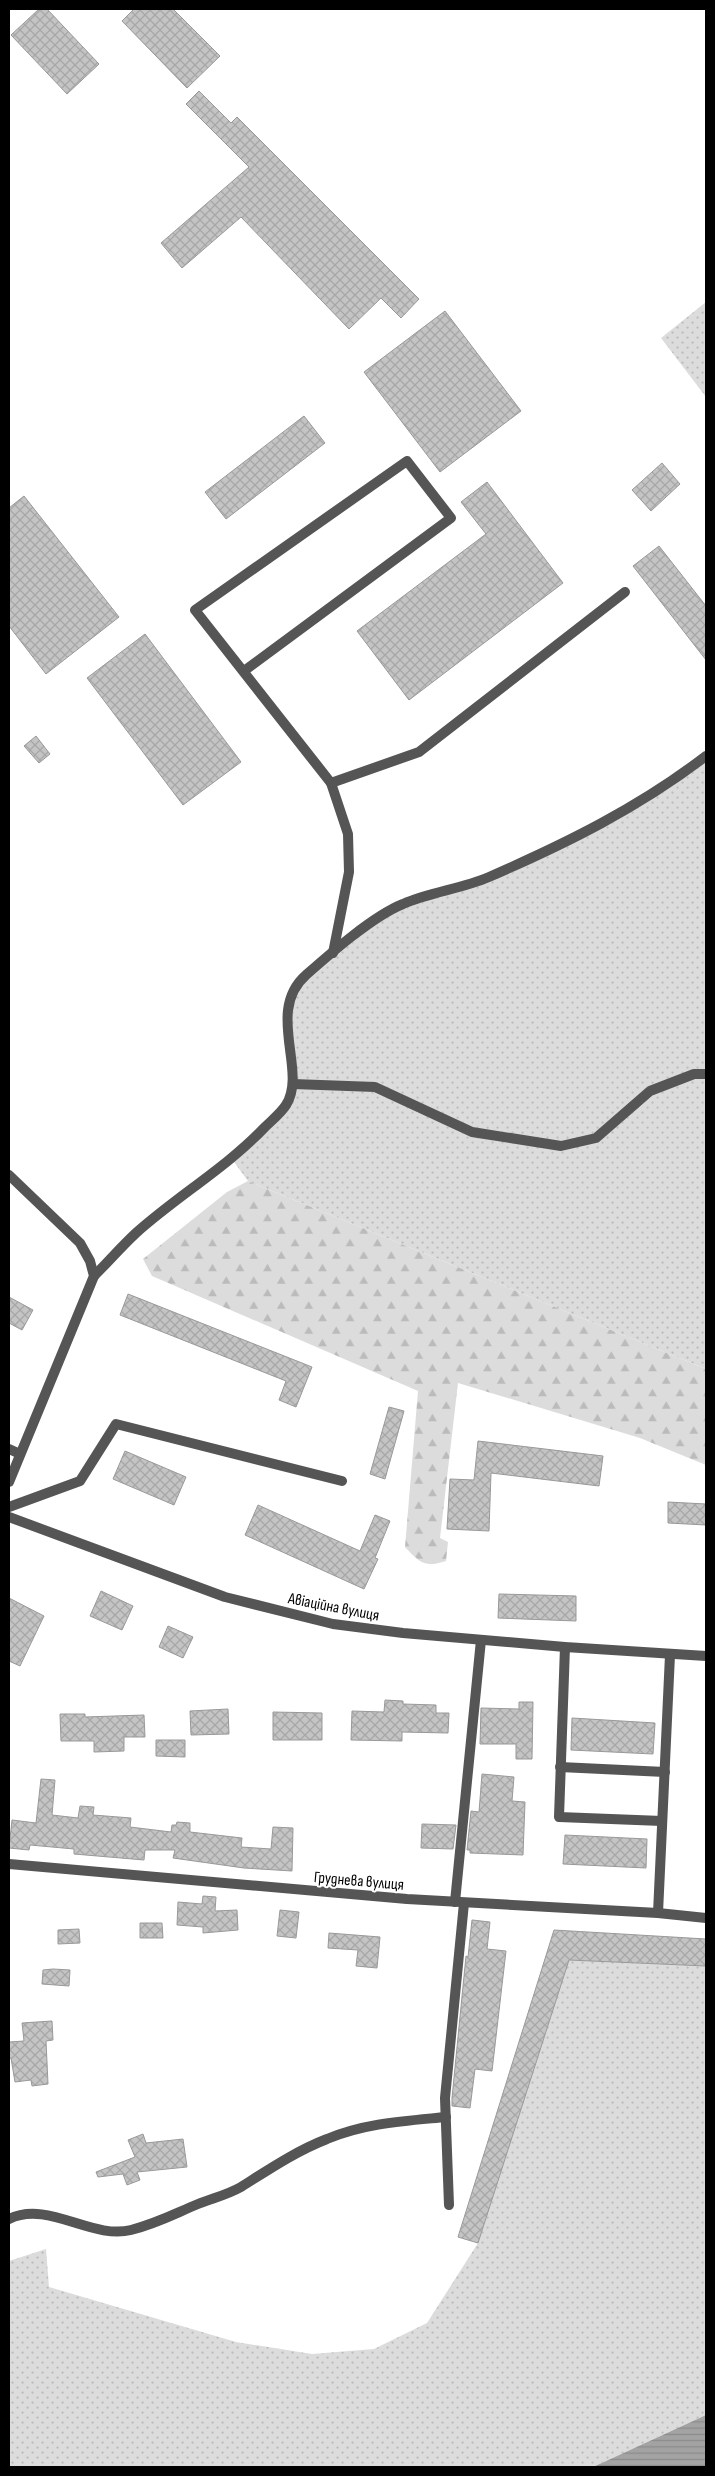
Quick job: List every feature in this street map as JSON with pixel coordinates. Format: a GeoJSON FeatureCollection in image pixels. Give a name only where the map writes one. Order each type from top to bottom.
{"type":"FeatureCollection","features":[{"type":"Feature","properties":{"kind":"street"},"geometry":{"type":"LineString","coordinates":[[244,671],[451,518],[407,462],[195,610],[331,783],[348,834],[349,872],[333,953]]}},
{"type":"Feature","properties":{"kind":"street"},"geometry":{"type":"LineString","coordinates":[[331,783],[418,752],[625,592]]}},
{"type":"Feature","properties":{"kind":"street"},"geometry":{"type":"LineString","coordinates":[[9,1482],[94,1276],[136,1233],[251,1142],[286,1105],[293,1084],[288,1038],[288,1012],[292,991],[304,977],[374,921],[402,904],[486,878],[610,821],[666,787],[706,756]]}},
{"type":"Feature","properties":{"kind":"street"},"geometry":{"type":"LineString","coordinates":[[293,1084],[374,1087],[472,1132],[561,1146],[596,1138],[650,1091],[694,1074],[706,1074]]}},
{"type":"Feature","properties":{"kind":"street"},"geometry":{"type":"LineString","coordinates":[[9,1175],[80,1243],[90,1261],[94,1276]]}},
{"type":"Feature","properties":{"kind":"street"},"geometry":{"type":"LineString","coordinates":[[9,1507],[80,1481],[116,1424],[342,1481]]}},
{"type":"Feature","properties":{"kind":"street"},"geometry":{"type":"LineString","coordinates":[[9,1448],[20,1454]]}},
{"type":"Feature","properties":{"kind":"street","name":"Авіаційна вулиця"},"geometry":{"type":"LineString","coordinates":[[9,1517],[225,1597],[333,1624],[481,1640],[670,1655],[706,1656]]}},
{"type":"Feature","properties":{"kind":"street"},"geometry":{"type":"LineString","coordinates":[[449,2205],[445,2098],[481,1640]]}},
{"type":"Feature","properties":{"kind":"street"},"geometry":{"type":"LineString","coordinates":[[565,1647],[558,1817],[662,1821]]}},
{"type":"Feature","properties":{"kind":"street"},"geometry":{"type":"LineString","coordinates":[[658,1913],[670,1655]]}},
{"type":"Feature","properties":{"kind":"street"},"geometry":{"type":"LineString","coordinates":[[560,1767],[665,1772]]}},
{"type":"Feature","properties":{"kind":"street","name":"Груднева вулиця"},"geometry":{"type":"LineString","coordinates":[[9,1864],[460,1903],[658,1913],[706,1918]]}},
{"type":"Feature","properties":{"kind":"street"},"geometry":{"type":"LineString","coordinates":[[9,2219],[24,2215],[44,2215],[119,2233],[164,2221],[199,2204],[223,2197],[264,2171],[326,2139],[375,2124],[446,2117]]}},
{"type":"Feature","properties":{"kind":"green space"},"geometry":{"type":"Polygon","coordinates":[[[706,302],[706,397],[661,338],[706,302]]]}},
{"type":"Feature","properties":{"kind":"green space"},"geometry":{"type":"Polygon","coordinates":[[[706,756],[706,1369],[248,1181],[231,1158],[286,1105],[293,1084],[288,1012],[304,977],[402,904],[542,853],[706,756]]]}},
{"type":"Feature","properties":{"kind":"green space"},"geometry":{"type":"Polygon","coordinates":[[[248,1181],[706,1369],[706,1465],[640,1438],[458,1383],[440,1538],[448,1542],[446,1561],[433,1564],[423,1563],[405,1547],[418,1391],[152,1276],[143,1259],[227,1192],[248,1181]]]}},
{"type":"Feature","properties":{"kind":"green space"},"geometry":{"type":"Polygon","coordinates":[[[569,1960],[705,1966],[706,2415],[593,2467],[9,2467],[9,2261],[46,2249],[49,2287],[236,2342],[312,2354],[374,2349],[427,2323],[478,2243],[569,1960]]]}},
{"type":"Feature","properties":{"kind":"shaded area"},"geometry":{"type":"Polygon","coordinates":[[[706,2415],[706,2467],[593,2467],[706,2415]]]}},
{"type":"Feature","properties":{"kind":"building"},"geometry":{"type":"Polygon","coordinates":[[[39,9],[47,9],[99,64],[67,94],[11,35],[39,9]]]}},
{"type":"Feature","properties":{"kind":"building"},"geometry":{"type":"Polygon","coordinates":[[[134,9],[173,9],[220,56],[187,88],[122,21],[134,9]]]}},
{"type":"Feature","properties":{"kind":"building"},"geometry":{"type":"Polygon","coordinates":[[[199,91],[231,123],[237,117],[419,299],[401,318],[381,298],[349,329],[241,217],[182,268],[161,243],[249,167],[186,104],[199,91]]]}},
{"type":"Feature","properties":{"kind":"building"},"geometry":{"type":"Polygon","coordinates":[[[445,311],[521,411],[440,472],[364,372],[445,311]]]}},
{"type":"Feature","properties":{"kind":"building"},"geometry":{"type":"Polygon","coordinates":[[[304,416],[325,443],[226,519],[205,492],[304,416]]]}},
{"type":"Feature","properties":{"kind":"building"},"geometry":{"type":"Polygon","coordinates":[[[662,463],[680,484],[651,511],[632,490],[662,463]]]}},
{"type":"Feature","properties":{"kind":"building"},"geometry":{"type":"Polygon","coordinates":[[[487,482],[563,583],[409,700],[357,631],[486,534],[461,502],[487,482]]]}},
{"type":"Feature","properties":{"kind":"building"},"geometry":{"type":"Polygon","coordinates":[[[24,496],[119,617],[46,674],[9,626],[9,508],[24,496]]]}},
{"type":"Feature","properties":{"kind":"building"},"geometry":{"type":"Polygon","coordinates":[[[659,546],[706,606],[706,660],[633,566],[659,546]]]}},
{"type":"Feature","properties":{"kind":"building"},"geometry":{"type":"Polygon","coordinates":[[[145,634],[241,762],[183,805],[87,678],[145,634]]]}},
{"type":"Feature","properties":{"kind":"building"},"geometry":{"type":"Polygon","coordinates":[[[36,736],[50,754],[39,763],[24,746],[36,736]]]}},
{"type":"Feature","properties":{"kind":"building"},"geometry":{"type":"Polygon","coordinates":[[[128,1294],[312,1367],[296,1407],[279,1400],[286,1381],[120,1315],[128,1294]]]}},
{"type":"Feature","properties":{"kind":"building"},"geometry":{"type":"Polygon","coordinates":[[[9,1297],[33,1310],[22,1330],[9,1323],[9,1297]]]}},
{"type":"Feature","properties":{"kind":"building"},"geometry":{"type":"Polygon","coordinates":[[[389,1407],[404,1411],[385,1479],[370,1474],[389,1407]]]}},
{"type":"Feature","properties":{"kind":"building"},"geometry":{"type":"Polygon","coordinates":[[[478,1441],[603,1456],[599,1486],[491,1473],[489,1531],[447,1529],[450,1479],[474,1480],[478,1441]]]}},
{"type":"Feature","properties":{"kind":"building"},"geometry":{"type":"Polygon","coordinates":[[[125,1451],[186,1477],[174,1505],[113,1479],[125,1451]]]}},
{"type":"Feature","properties":{"kind":"building"},"geometry":{"type":"Polygon","coordinates":[[[668,1502],[706,1504],[706,1525],[668,1523],[668,1502]]]}},
{"type":"Feature","properties":{"kind":"building"},"geometry":{"type":"Polygon","coordinates":[[[258,1505],[360,1551],[375,1515],[390,1521],[375,1558],[378,1559],[364,1589],[245,1535],[258,1505]]]}},
{"type":"Feature","properties":{"kind":"building"},"geometry":{"type":"Polygon","coordinates":[[[101,1591],[133,1606],[122,1630],[90,1616],[101,1591]]]}},
{"type":"Feature","properties":{"kind":"building"},"geometry":{"type":"Polygon","coordinates":[[[499,1594],[576,1596],[576,1621],[498,1618],[499,1594]]]}},
{"type":"Feature","properties":{"kind":"building"},"geometry":{"type":"Polygon","coordinates":[[[9,1598],[44,1616],[20,1666],[9,1661],[9,1598]]]}},
{"type":"Feature","properties":{"kind":"building"},"geometry":{"type":"Polygon","coordinates":[[[168,1626],[193,1637],[183,1658],[159,1647],[168,1626]]]}},
{"type":"Feature","properties":{"kind":"building"},"geometry":{"type":"Polygon","coordinates":[[[385,1700],[403,1701],[403,1704],[436,1705],[436,1713],[449,1713],[448,1733],[402,1732],[402,1741],[351,1740],[352,1711],[384,1712],[385,1700]]]}},
{"type":"Feature","properties":{"kind":"building"},"geometry":{"type":"Polygon","coordinates":[[[519,1702],[533,1702],[532,1759],[516,1759],[516,1744],[480,1744],[481,1708],[519,1709],[519,1702]]]}},
{"type":"Feature","properties":{"kind":"building"},"geometry":{"type":"Polygon","coordinates":[[[228,1709],[229,1734],[191,1735],[190,1711],[228,1709]]]}},
{"type":"Feature","properties":{"kind":"building"},"geometry":{"type":"Polygon","coordinates":[[[273,1712],[322,1713],[322,1740],[273,1740],[273,1712]]]}},
{"type":"Feature","properties":{"kind":"building"},"geometry":{"type":"Polygon","coordinates":[[[60,1714],[85,1714],[85,1717],[144,1715],[145,1737],[124,1737],[124,1751],[94,1752],[94,1741],[61,1741],[60,1714]]]}},
{"type":"Feature","properties":{"kind":"building"},"geometry":{"type":"Polygon","coordinates":[[[572,1718],[655,1723],[653,1754],[571,1750],[572,1718]]]}},
{"type":"Feature","properties":{"kind":"building"},"geometry":{"type":"Polygon","coordinates":[[[156,1740],[185,1740],[185,1757],[156,1756],[156,1740]]]}},
{"type":"Feature","properties":{"kind":"building"},"geometry":{"type":"Polygon","coordinates":[[[482,1774],[514,1777],[512,1801],[525,1802],[523,1855],[470,1853],[470,1850],[467,1850],[471,1811],[479,1812],[482,1774]]]}},
{"type":"Feature","properties":{"kind":"building"},"geometry":{"type":"Polygon","coordinates":[[[41,1779],[55,1780],[52,1815],[78,1818],[80,1806],[94,1807],[93,1815],[131,1818],[130,1827],[171,1832],[172,1825],[176,1825],[177,1822],[190,1823],[190,1832],[242,1838],[241,1847],[271,1849],[273,1827],[293,1828],[292,1871],[244,1868],[173,1858],[175,1850],[145,1850],[144,1860],[74,1854],[74,1849],[30,1845],[29,1850],[9,1848],[12,1820],[36,1823],[41,1779]]]}},
{"type":"Feature","properties":{"kind":"building"},"geometry":{"type":"Polygon","coordinates":[[[422,1824],[456,1825],[453,1849],[421,1848],[422,1824]]]}},
{"type":"Feature","properties":{"kind":"building"},"geometry":{"type":"Polygon","coordinates":[[[565,1835],[647,1839],[646,1868],[563,1864],[565,1835]]]}},
{"type":"Feature","properties":{"kind":"building"},"geometry":{"type":"Polygon","coordinates":[[[203,1896],[216,1897],[215,1911],[237,1910],[238,1930],[203,1933],[203,1927],[177,1925],[178,1902],[202,1904],[203,1896]]]}},
{"type":"Feature","properties":{"kind":"building"},"geometry":{"type":"Polygon","coordinates":[[[280,1910],[299,1912],[296,1938],[277,1936],[280,1910]]]}},
{"type":"Feature","properties":{"kind":"building"},"geometry":{"type":"Polygon","coordinates":[[[472,1920],[490,1922],[487,1949],[506,1951],[492,2071],[475,2069],[470,2108],[452,2106],[452,2098],[466,1956],[468,1957],[472,1920]]]}},
{"type":"Feature","properties":{"kind":"building"},"geometry":{"type":"Polygon","coordinates":[[[140,1923],[162,1923],[163,1938],[140,1938],[140,1923]]]}},
{"type":"Feature","properties":{"kind":"building"},"geometry":{"type":"Polygon","coordinates":[[[79,1929],[80,1943],[58,1944],[58,1930],[79,1929]]]}},
{"type":"Feature","properties":{"kind":"building"},"geometry":{"type":"Polygon","coordinates":[[[554,1930],[706,1939],[706,1966],[569,1960],[478,2243],[458,2237],[554,1930]]]}},
{"type":"Feature","properties":{"kind":"building"},"geometry":{"type":"Polygon","coordinates":[[[329,1933],[380,1937],[377,1968],[356,1966],[358,1950],[328,1948],[329,1933]]]}},
{"type":"Feature","properties":{"kind":"building"},"geometry":{"type":"Polygon","coordinates":[[[43,1970],[70,1970],[69,1986],[42,1984],[43,1970]]]}},
{"type":"Feature","properties":{"kind":"building"},"geometry":{"type":"Polygon","coordinates":[[[52,2021],[53,2040],[46,2041],[48,2084],[32,2086],[31,2080],[15,2082],[11,2058],[9,2058],[9,2042],[24,2041],[22,2023],[52,2021]]]}},
{"type":"Feature","properties":{"kind":"building"},"geometry":{"type":"Polygon","coordinates":[[[143,2134],[146,2143],[183,2139],[187,2167],[137,2172],[140,2180],[127,2185],[123,2174],[98,2177],[96,2172],[135,2157],[128,2140],[143,2134]]]}}]}
